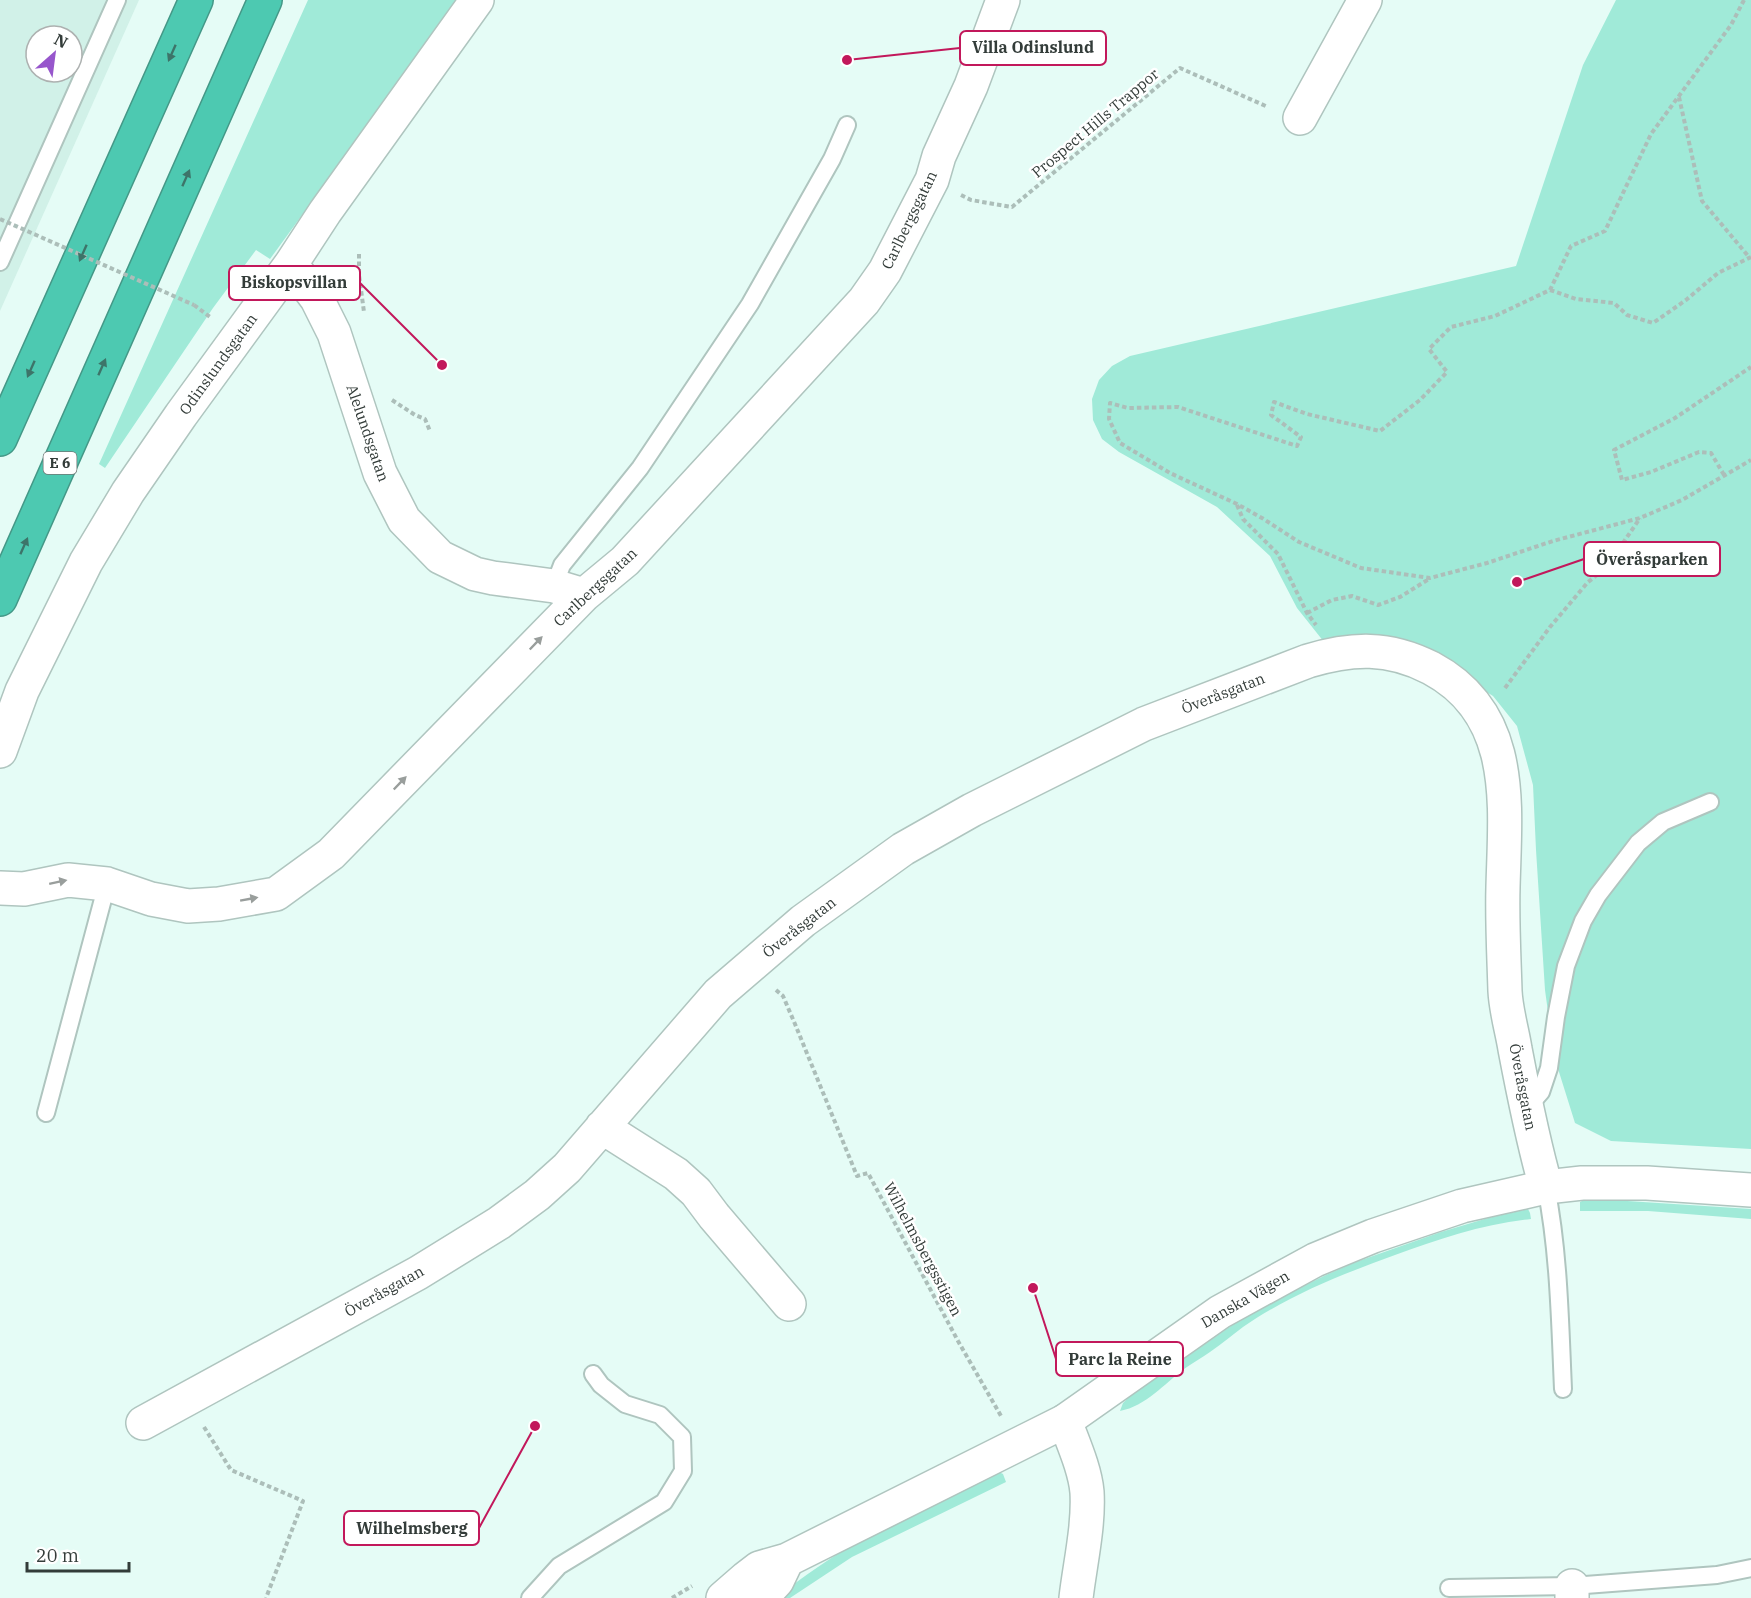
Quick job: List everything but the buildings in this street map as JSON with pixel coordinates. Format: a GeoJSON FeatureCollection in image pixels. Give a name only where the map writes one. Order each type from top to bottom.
{"type":"FeatureCollection","features":[{"type":"Feature","properties":{"kind":"highway"},"geometry":{"type":"LineString","coordinates":[[0,439],[196,0]]}},
{"type":"Feature","properties":{"kind":"highway","name":"E 6"},"geometry":{"type":"LineString","coordinates":[[0,599],[264,0]]}},
{"type":"Feature","properties":{"kind":"highway"},"geometry":{"type":"LineString","coordinates":[[0,429],[18,399]]}},
{"type":"Feature","properties":{"kind":"street","name":"Odinslundsgatan"},"geometry":{"type":"LineString","coordinates":[[0,751],[22,691],[92,552],[128,492],[477,0]]}},
{"type":"Feature","properties":{"kind":"street","name":"Carlbergsgatan"},"geometry":{"type":"LineString","coordinates":[[0,888],[24,889],[68,880],[107,884],[151,899],[188,906],[219,904],[276,894],[331,854],[569,590],[625,561],[864,301],[885,271],[932,180],[939,156],[970,86],[1003,0]]}},
{"type":"Feature","properties":{"kind":"street"},"geometry":{"type":"LineString","coordinates":[[1300,118],[1365,0]]}},
{"type":"Feature","properties":{"kind":"street","name":"Alelundsgatan"},"geometry":{"type":"LineString","coordinates":[[291,264],[317,299],[334,333],[380,473],[404,520],[440,556],[475,574],[569,590]]}},
{"type":"Feature","properties":{"kind":"street","name":"Överåsgatan"},"geometry":{"type":"LineString","coordinates":[[143,1423],[418,1273],[537,1195],[567,1168],[718,994],[803,921],[903,849],[972,810],[1144,724],[1308,661],[1359,650],[1390,653],[1408,658],[1438,672],[1466,695],[1495,741],[1503,774],[1505,797],[1503,891],[1505,994],[1526,1109],[1545,1187]]}},
{"type":"Feature","properties":{"kind":"street"},"geometry":{"type":"LineString","coordinates":[[602,1127],[676,1174],[696,1192],[789,1304]]}},
{"type":"Feature","properties":{"kind":"street","name":"Danska Vägen"},"geometry":{"type":"LineString","coordinates":[[723,1598],[759,1569],[787,1560],[1065,1421],[1220,1312],[1322,1257],[1373,1236],[1462,1206],[1545,1187],[1582,1183],[1647,1183],[1751,1190]]}},
{"type":"Feature","properties":{"kind":"street"},"geometry":{"type":"LineString","coordinates":[[1065,1421],[1078,1455],[1087,1491],[1086,1521],[1076,1598]]}},
{"type":"Feature","properties":{"kind":"street"},"geometry":{"type":"LineString","coordinates":[[761,1598],[777,1581],[787,1560]]}},
{"type":"Feature","properties":{"kind":"lane"},"geometry":{"type":"LineString","coordinates":[[0,262],[117,0]]}},
{"type":"Feature","properties":{"kind":"lane"},"geometry":{"type":"LineString","coordinates":[[569,590],[562,565],[640,468],[750,304],[832,159],[847,125]]}},
{"type":"Feature","properties":{"kind":"lane"},"geometry":{"type":"LineString","coordinates":[[1526,1109],[1541,1092],[1549,1068],[1566,966],[1583,921],[1598,895],[1638,843],[1663,822],[1710,802]]}},
{"type":"Feature","properties":{"kind":"lane"},"geometry":{"type":"LineString","coordinates":[[45,1113],[107,884]]}},
{"type":"Feature","properties":{"kind":"lane"},"geometry":{"type":"LineString","coordinates":[[1545,1187],[1553,1229],[1563,1389]]}},
{"type":"Feature","properties":{"kind":"lane"},"geometry":{"type":"LineString","coordinates":[[530,1598],[559,1566],[664,1502],[682,1471],[682,1437],[660,1415],[625,1404],[601,1385],[593,1374]]}},
{"type":"Feature","properties":{"kind":"lane"},"geometry":{"type":"LineString","coordinates":[[1449,1588],[1572,1592],[1717,1575],[1751,1568]]}},
{"type":"Feature","properties":{"kind":"path"},"geometry":{"type":"LineString","coordinates":[[1430,578],[1361,568],[1299,542],[1237,504],[1170,473],[1120,443],[1109,419],[1110,403],[1128,408],[1178,407],[1297,446],[1301,437],[1271,415],[1274,402],[1307,414],[1380,431],[1419,400],[1447,372],[1429,349],[1451,327],[1495,316],[1550,290],[1571,246],[1605,231],[1651,134],[1731,25],[1744,0]]}},
{"type":"Feature","properties":{"kind":"path","name":"Prospect Hills Trappor"},"geometry":{"type":"LineString","coordinates":[[971,200],[1012,207],[1180,68],[1276,111],[1300,118]]}},
{"type":"Feature","properties":{"kind":"path"},"geometry":{"type":"LineString","coordinates":[[1550,290],[1576,299],[1614,303],[1627,315],[1653,323],[1686,300],[1718,273],[1750,257],[1702,201],[1679,97]]}},
{"type":"Feature","properties":{"kind":"path"},"geometry":{"type":"LineString","coordinates":[[0,219],[194,305]]}},
{"type":"Feature","properties":{"kind":"path"},"geometry":{"type":"LineString","coordinates":[[359,254],[358,275],[365,319]]}},
{"type":"Feature","properties":{"kind":"path"},"geometry":{"type":"LineString","coordinates":[[1724,475],[1711,453],[1699,452],[1651,472],[1623,480],[1614,450],[1675,418],[1751,366]]}},
{"type":"Feature","properties":{"kind":"path"},"geometry":{"type":"LineString","coordinates":[[388,396],[394,402],[425,419],[430,431]]}},
{"type":"Feature","properties":{"kind":"path"},"geometry":{"type":"LineString","coordinates":[[1237,504],[1243,519],[1278,554],[1307,613],[1332,600],[1352,596],[1378,605],[1400,597],[1430,578],[1640,518],[1682,501],[1751,460]]}},
{"type":"Feature","properties":{"kind":"path"},"geometry":{"type":"LineString","coordinates":[[1485,722],[1500,694],[1550,627],[1588,582],[1606,568],[1640,518]]}},
{"type":"Feature","properties":{"kind":"path","name":"Wilhelmsbergsstigen"},"geometry":{"type":"LineString","coordinates":[[783,996],[857,1176],[868,1173],[1004,1422]]}},
{"type":"Feature","properties":{"kind":"path"},"geometry":{"type":"LineString","coordinates":[[215,1446],[231,1470],[303,1501],[266,1598]]}},
{"type":"Feature","properties":{"kind":"shaded area"},"geometry":{"type":"Polygon","coordinates":[[[0,0],[139,0],[0,311],[0,0]]]}},
{"type":"Feature","properties":{"kind":"green space"},"geometry":{"type":"Polygon","coordinates":[[[308,0],[459,0],[270,259],[256,250],[213,308],[105,468],[99,464],[308,0]]]}},
{"type":"Feature","properties":{"kind":"green space"},"geometry":{"type":"Polygon","coordinates":[[[1616,0],[1751,0],[1751,1149],[1611,1141],[1575,1123],[1554,1056],[1545,990],[1533,785],[1517,726],[1493,696],[1455,672],[1332,652],[1297,608],[1270,556],[1217,507],[1119,452],[1102,439],[1093,420],[1092,399],[1099,380],[1112,366],[1130,356],[1516,266],[1583,65],[1616,0]]]}},
{"type":"Feature","properties":{"kind":"green space"},"geometry":{"type":"Polygon","coordinates":[[[1612,1200],[1751,1209],[1751,1219],[1648,1211],[1580,1211],[1582,1201],[1612,1200]]]}},
{"type":"Feature","properties":{"kind":"green space"},"geometry":{"type":"Polygon","coordinates":[[[1528,1209],[1531,1219],[1478,1228],[1428,1243],[1298,1295],[1243,1327],[1184,1369],[1154,1394],[1120,1411],[1123,1403],[1129,1397],[1265,1305],[1353,1263],[1441,1232],[1528,1209]]]}},
{"type":"Feature","properties":{"kind":"green space"},"geometry":{"type":"Polygon","coordinates":[[[999,1472],[1003,1474],[1006,1482],[852,1557],[790,1598],[776,1598],[818,1567],[863,1539],[999,1472]]]}},
{"type":"Feature","properties":{"kind":"place","name":"Villa Odinslund"},"geometry":{"type":"Point","coordinates":[847,60]}},
{"type":"Feature","properties":{"kind":"place","name":"Biskopsvillan"},"geometry":{"type":"Point","coordinates":[442,365]}},
{"type":"Feature","properties":{"kind":"place","name":"Överåsparken"},"geometry":{"type":"Point","coordinates":[1517,582]}},
{"type":"Feature","properties":{"kind":"place","name":"Parc la Reine"},"geometry":{"type":"Point","coordinates":[1033,1288]}},
{"type":"Feature","properties":{"kind":"place","name":"Wilhelmsberg"},"geometry":{"type":"Point","coordinates":[535,1426]}}]}
